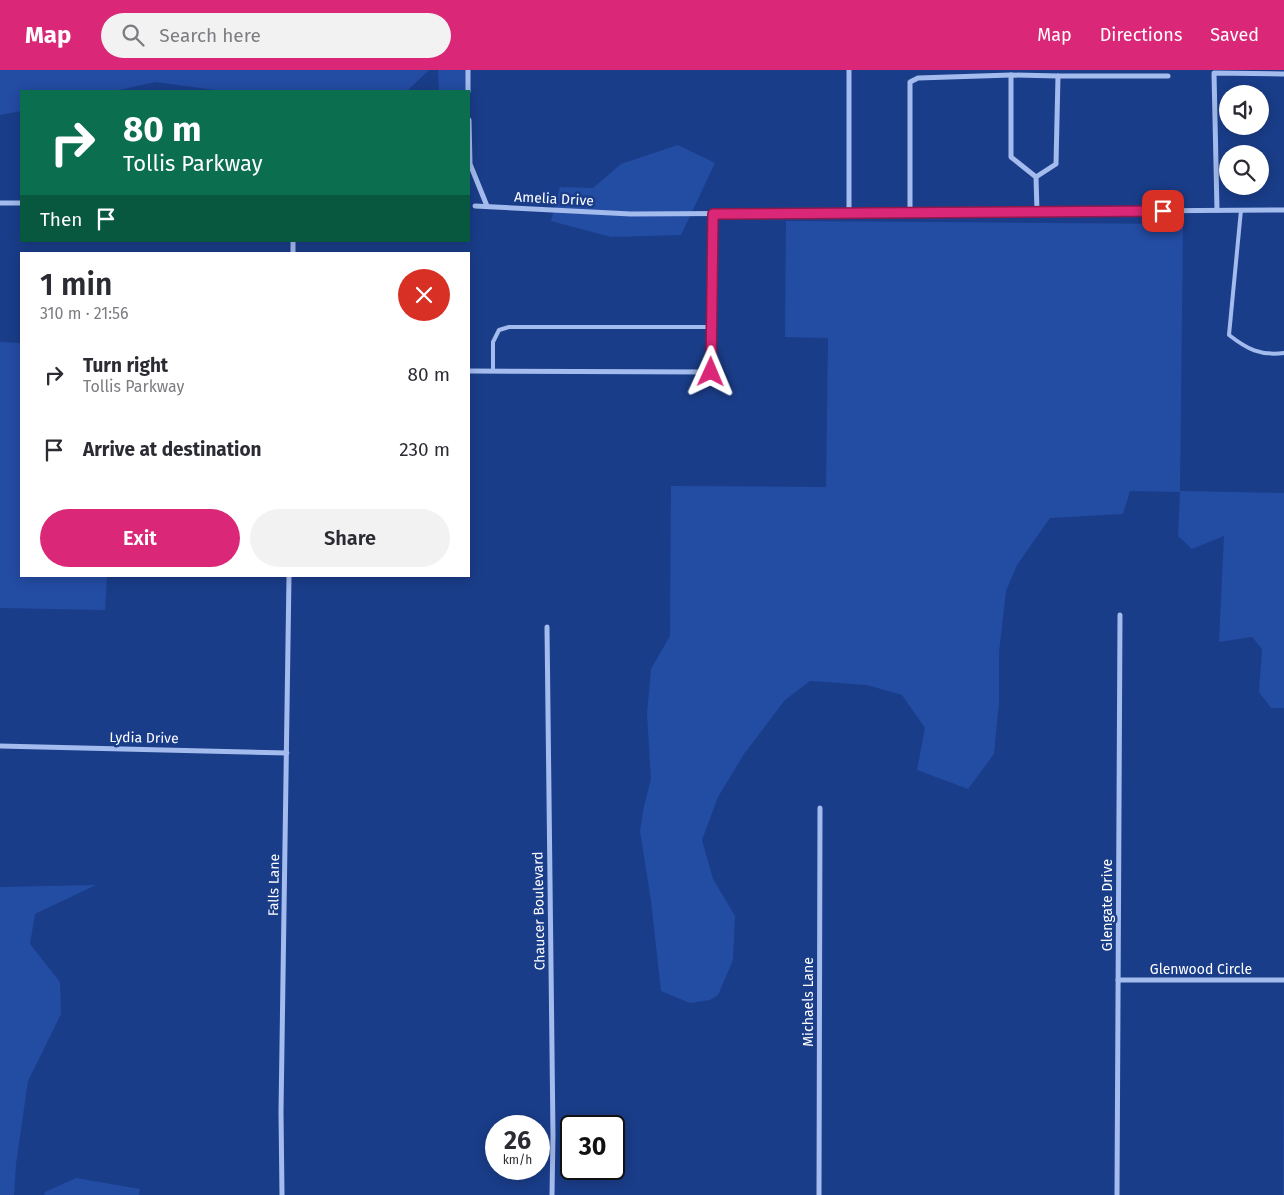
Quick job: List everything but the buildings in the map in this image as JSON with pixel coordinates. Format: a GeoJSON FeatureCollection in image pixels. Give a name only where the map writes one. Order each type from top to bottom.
{"type":"FeatureCollection","features":[{"type":"Feature","properties":{"kind":"street"},"geometry":{"type":"LineString","coordinates":[[468,70],[468,90]]}},
{"type":"Feature","properties":{"kind":"street"},"geometry":{"type":"LineString","coordinates":[[849,70],[849,212]]}},
{"type":"Feature","properties":{"kind":"street"},"geometry":{"type":"LineString","coordinates":[[1217,210],[1214,73],[1284,74]]}},
{"type":"Feature","properties":{"kind":"street"},"geometry":{"type":"LineString","coordinates":[[1011,75],[1010,157],[1036,177]]}},
{"type":"Feature","properties":{"kind":"street"},"geometry":{"type":"LineString","coordinates":[[910,212],[910,82],[918,78],[1011,75],[1168,76]]}},
{"type":"Feature","properties":{"kind":"street"},"geometry":{"type":"LineString","coordinates":[[1036,177],[1056,164],[1058,76]]}},
{"type":"Feature","properties":{"kind":"street"},"geometry":{"type":"LineString","coordinates":[[470,164],[487,206]]}},
{"type":"Feature","properties":{"kind":"street"},"geometry":{"type":"LineString","coordinates":[[1036,177],[1037,211]]}},
{"type":"Feature","properties":{"kind":"street"},"geometry":{"type":"LineString","coordinates":[[0,203],[20,203]]}},
{"type":"Feature","properties":{"kind":"street","name":"Amelia Drive"},"geometry":{"type":"LineString","coordinates":[[475,206],[631,214],[1284,210]]}},
{"type":"Feature","properties":{"kind":"street"},"geometry":{"type":"LineString","coordinates":[[470,371],[711,372],[713,214]]}},
{"type":"Feature","properties":{"kind":"street","name":"Falls Lane"},"geometry":{"type":"LineString","coordinates":[[282,1195],[281,1112],[289,577]]}},
{"type":"Feature","properties":{"kind":"street","name":"Glengate Drive"},"geometry":{"type":"LineString","coordinates":[[1117,1195],[1120,615]]}},
{"type":"Feature","properties":{"kind":"street","name":"Chaucer Boulevard"},"geometry":{"type":"LineString","coordinates":[[547,627],[553,1125],[552,1195]]}},
{"type":"Feature","properties":{"kind":"street","name":"Lydia Drive"},"geometry":{"type":"LineString","coordinates":[[0,746],[287,753]]}},
{"type":"Feature","properties":{"kind":"street","name":"Michaels Lane"},"geometry":{"type":"LineString","coordinates":[[819,1195],[820,808]]}},
{"type":"Feature","properties":{"kind":"street","name":"Glenwood Circle"},"geometry":{"type":"LineString","coordinates":[[1118,980],[1284,980]]}},
{"type":"Feature","properties":{"kind":"lane"},"geometry":{"type":"LineString","coordinates":[[1240,210],[1229,335],[1244,347],[1265,354],[1284,353]]}},
{"type":"Feature","properties":{"kind":"lane"},"geometry":{"type":"LineString","coordinates":[[493,371],[494,342],[499,330],[509,327],[712,327]]}},
{"type":"Feature","properties":{"kind":"shaded area"},"geometry":{"type":"Polygon","coordinates":[[[0,70],[429,70],[408,90],[215,90],[155,82],[119,90],[20,90],[20,111],[0,115],[0,70]]]}},
{"type":"Feature","properties":{"kind":"shaded area"},"geometry":{"type":"Polygon","coordinates":[[[438,70],[470,70],[469,90],[439,90],[438,70]]]}},
{"type":"Feature","properties":{"kind":"shaded area"},"geometry":{"type":"Polygon","coordinates":[[[678,145],[715,163],[681,235],[611,237],[551,221],[560,187],[593,188],[621,164],[678,145]]]}},
{"type":"Feature","properties":{"kind":"shaded area"},"geometry":{"type":"Polygon","coordinates":[[[786,221],[1183,224],[1180,491],[1284,493],[1284,708],[1271,708],[1259,692],[1262,649],[1252,637],[1219,642],[1224,536],[1192,549],[1178,536],[1180,492],[1130,491],[1123,514],[1050,518],[1017,565],[1006,591],[999,652],[999,702],[994,754],[968,789],[917,770],[925,728],[902,695],[867,685],[810,681],[785,700],[744,754],[718,797],[702,840],[713,879],[735,916],[733,960],[718,995],[710,1000],[690,1003],[661,991],[651,901],[640,831],[651,779],[647,714],[651,669],[670,636],[671,486],[826,487],[828,338],[785,337],[786,221]]]}},
{"type":"Feature","properties":{"kind":"shaded area"},"geometry":{"type":"Polygon","coordinates":[[[0,342],[20,343],[20,577],[107,577],[105,610],[0,608],[0,342]]]}},
{"type":"Feature","properties":{"kind":"shaded area"},"geometry":{"type":"Polygon","coordinates":[[[96,885],[35,914],[30,944],[60,982],[61,1014],[28,1081],[16,1164],[14,1195],[0,1195],[0,887],[96,885]]]}},
{"type":"Feature","properties":{"kind":"shaded area"},"geometry":{"type":"Polygon","coordinates":[[[1283,1063],[1284,1195],[1283,1195],[1283,1063]]]}},
{"type":"Feature","properties":{"kind":"shaded area"},"geometry":{"type":"Polygon","coordinates":[[[76,1178],[140,1189],[139,1195],[44,1195],[45,1192],[76,1178]]]}},
{"type":"Feature","properties":{"kind":"route"},"geometry":{"type":"LineString","coordinates":[[711,372],[713,214],[1163,211]]}}]}
